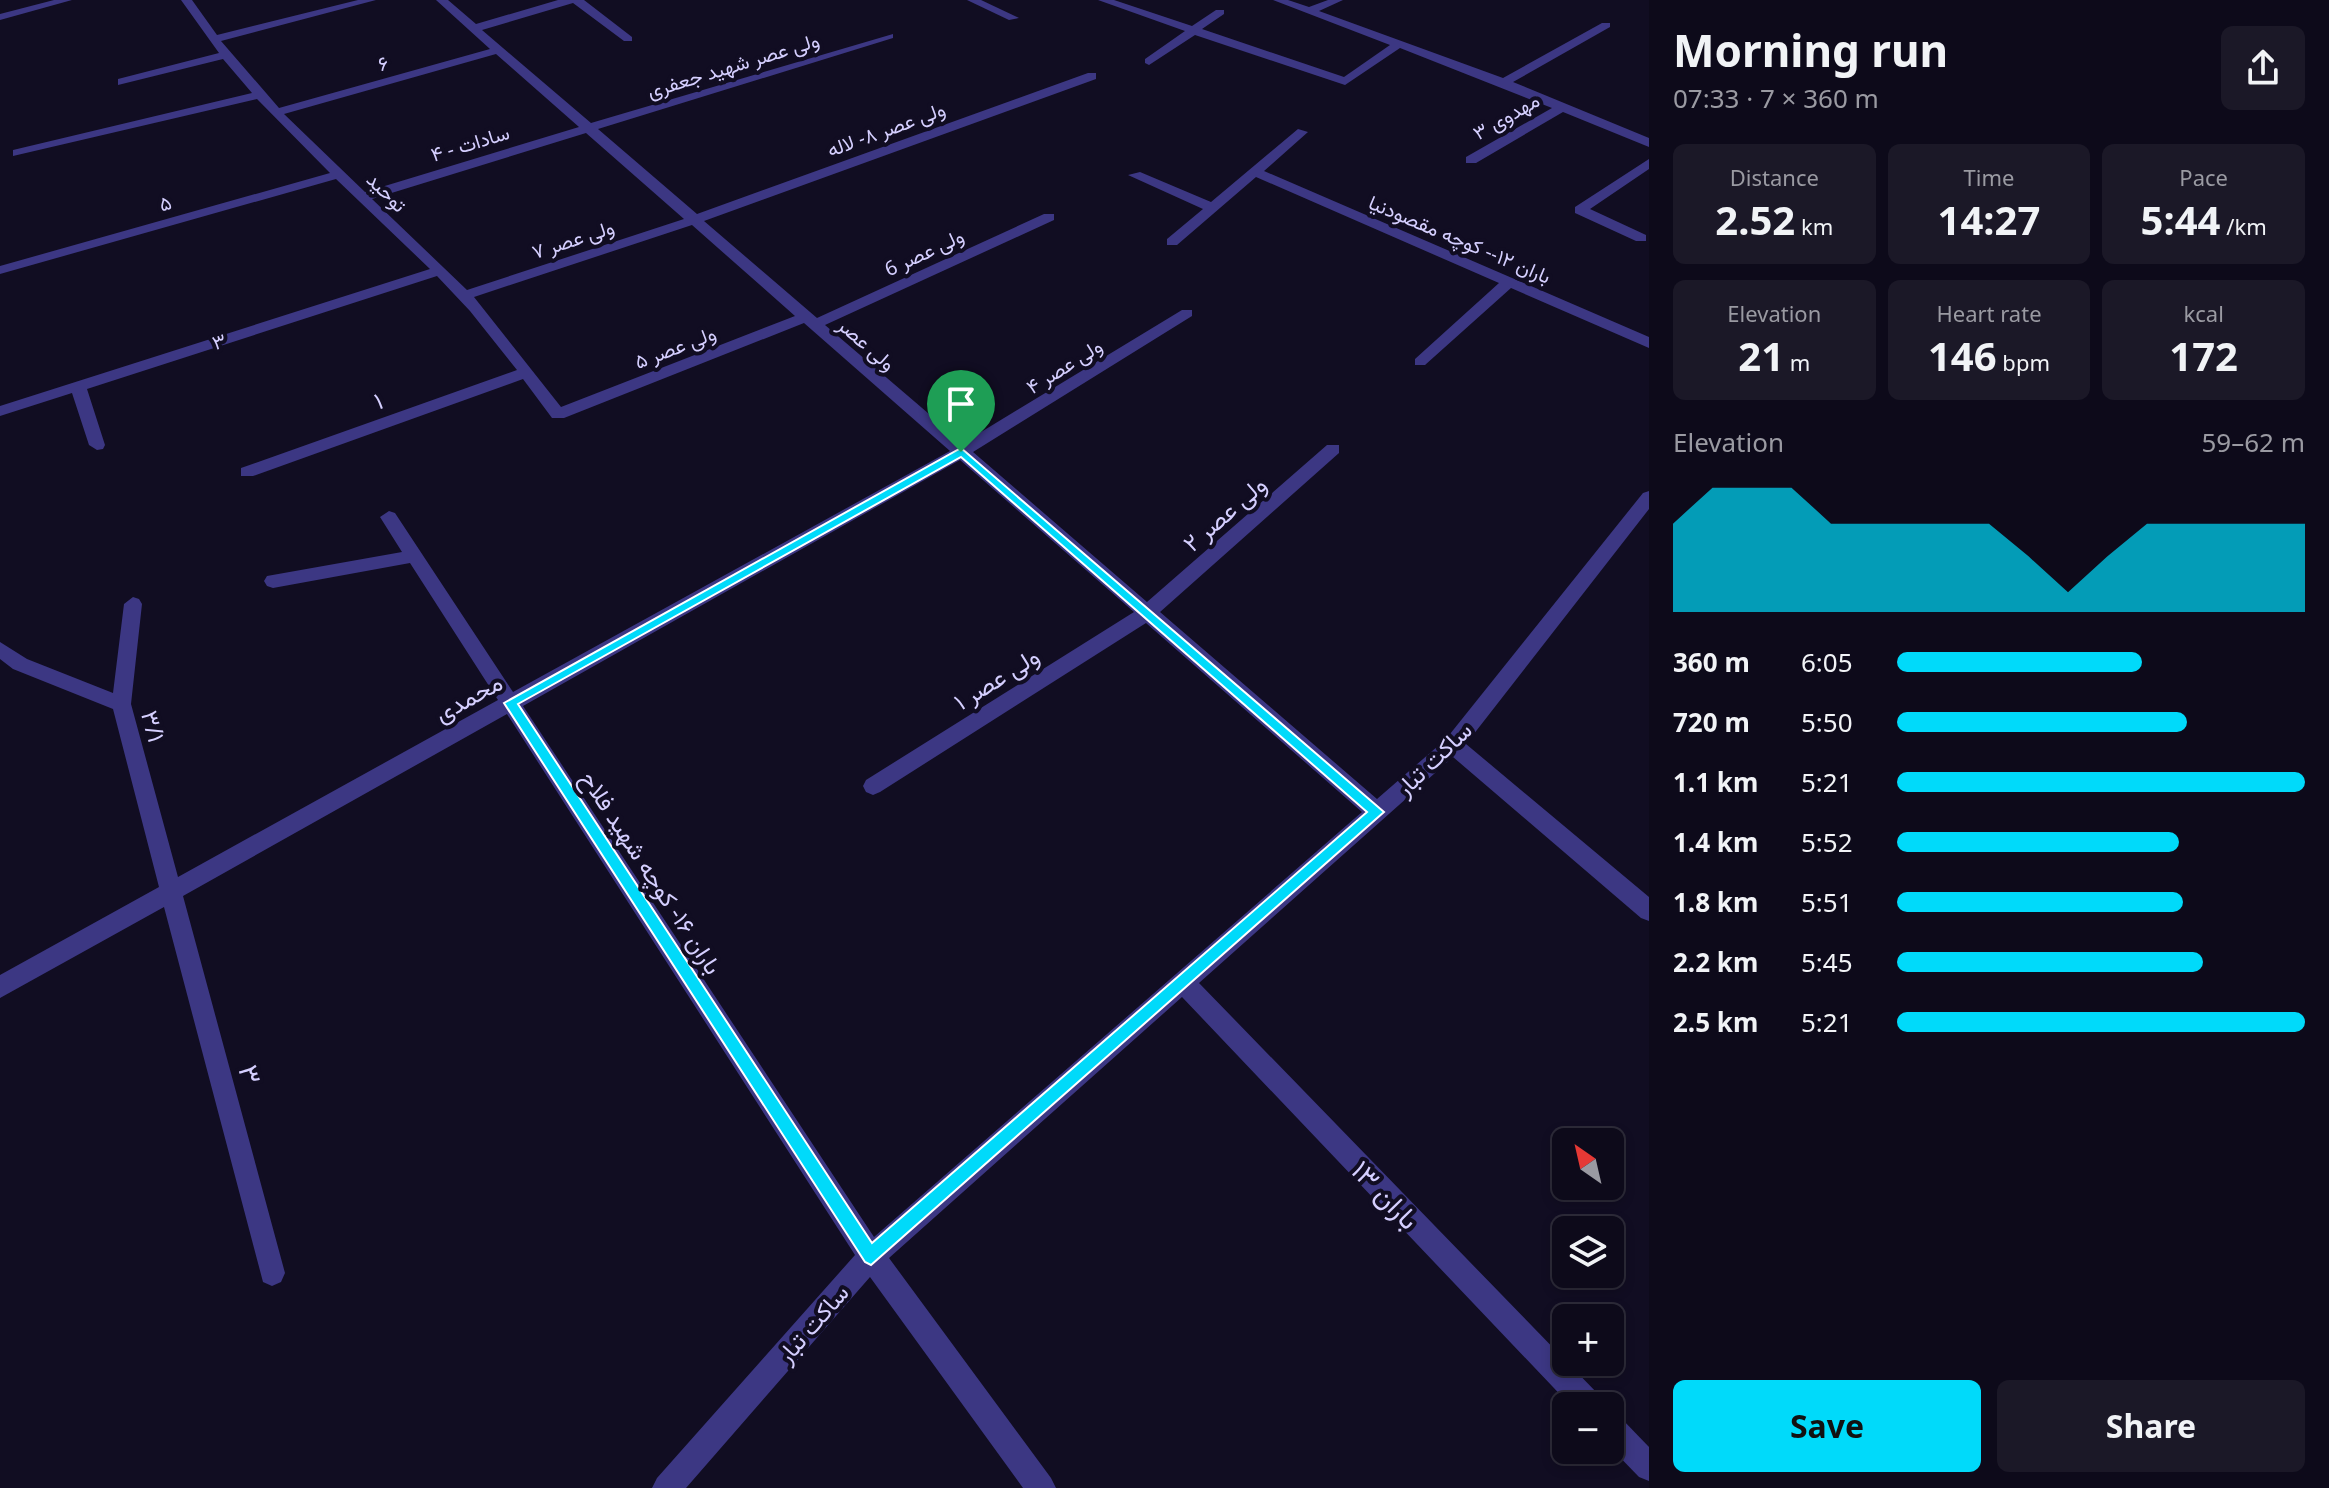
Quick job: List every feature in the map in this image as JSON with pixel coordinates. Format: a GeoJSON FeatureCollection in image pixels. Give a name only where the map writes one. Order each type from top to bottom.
{"type":"FeatureCollection","features":[{"type":"Feature","properties":{"kind":"street"},"geometry":{"type":"LineString","coordinates":[[0,17],[67,0]]}},
{"type":"Feature","properties":{"kind":"street","name":"توحید"},"geometry":{"type":"LineString","coordinates":[[186,0],[212,40],[278,112],[464,296],[558,414]]}},
{"type":"Feature","properties":{"kind":"street"},"geometry":{"type":"LineString","coordinates":[[212,40],[371,0]]}},
{"type":"Feature","properties":{"kind":"street","name":"ولی عصر"},"geometry":{"type":"LineString","coordinates":[[441,0],[1377,812]]}},
{"type":"Feature","properties":{"kind":"street"},"geometry":{"type":"LineString","coordinates":[[473,29],[570,0]]}},
{"type":"Feature","properties":{"kind":"street"},"geometry":{"type":"LineString","coordinates":[[577,0],[628,39]]}},
{"type":"Feature","properties":{"kind":"street"},"geometry":{"type":"LineString","coordinates":[[972,0],[1013,18]]}},
{"type":"Feature","properties":{"kind":"street"},"geometry":{"type":"LineString","coordinates":[[1103,0],[1345,81],[1399,44]]}},
{"type":"Feature","properties":{"kind":"street"},"geometry":{"type":"LineString","coordinates":[[1278,0],[1503,83],[1649,143]]}},
{"type":"Feature","properties":{"kind":"street"},"geometry":{"type":"LineString","coordinates":[[1309,11],[1338,0]]}},
{"type":"Feature","properties":{"kind":"street"},"geometry":{"type":"LineString","coordinates":[[1149,61],[1220,12]]}},
{"type":"Feature","properties":{"kind":"street"},"geometry":{"type":"LineString","coordinates":[[1503,83],[1606,25]]}},
{"type":"Feature","properties":{"kind":"street","name":"ولی عصر شهید جعفری"},"geometry":{"type":"LineString","coordinates":[[588,128],[889,36]]}},
{"type":"Feature","properties":{"kind":"street","name":"۶"},"geometry":{"type":"LineString","coordinates":[[278,112],[498,50]]}},
{"type":"Feature","properties":{"kind":"street"},"geometry":{"type":"LineString","coordinates":[[122,82],[226,55]]}},
{"type":"Feature","properties":{"kind":"street","name":"ولی عصر ۸- لاله"},"geometry":{"type":"LineString","coordinates":[[694,220],[1092,76]]}},
{"type":"Feature","properties":{"kind":"street"},"geometry":{"type":"LineString","coordinates":[[18,153],[262,94]]}},
{"type":"Feature","properties":{"kind":"street","name":"مهدوی ۳"},"geometry":{"type":"LineString","coordinates":[[1471,160],[1562,107]]}},
{"type":"Feature","properties":{"kind":"street","name":"۴ - سادات"},"geometry":{"type":"LineString","coordinates":[[364,197],[588,128]]}},
{"type":"Feature","properties":{"kind":"street"},"geometry":{"type":"LineString","coordinates":[[1172,242],[1302,132]]}},
{"type":"Feature","properties":{"kind":"street"},"geometry":{"type":"LineString","coordinates":[[1641,238],[1580,210],[1649,163]]}},
{"type":"Feature","properties":{"kind":"street","name":"باران ۱۲-- كوچه مقصودنيا"},"geometry":{"type":"LineString","coordinates":[[1255,172],[1649,343]]}},
{"type":"Feature","properties":{"kind":"street","name":"۵"},"geometry":{"type":"LineString","coordinates":[[0,270],[340,174]]}},
{"type":"Feature","properties":{"kind":"street"},"geometry":{"type":"LineString","coordinates":[[1135,175],[1213,208]]}},
{"type":"Feature","properties":{"kind":"street","name":"ولی عصر 6"},"geometry":{"type":"LineString","coordinates":[[811,321],[1049,217]]}},
{"type":"Feature","properties":{"kind":"street","name":"ولی عصر ۷"},"geometry":{"type":"LineString","coordinates":[[464,296],[694,220]]}},
{"type":"Feature","properties":{"kind":"street","name":"۳"},"geometry":{"type":"LineString","coordinates":[[0,411],[439,271]]}},
{"type":"Feature","properties":{"kind":"street"},"geometry":{"type":"LineString","coordinates":[[1420,362],[1509,282]]}},
{"type":"Feature","properties":{"kind":"street","name":"ولی عصر ۴"},"geometry":{"type":"LineString","coordinates":[[961,452],[1187,313]]}},
{"type":"Feature","properties":{"kind":"street","name":"ولی عصر ۵"},"geometry":{"type":"LineString","coordinates":[[558,414],[811,321]]}},
{"type":"Feature","properties":{"kind":"street","name":"۱"},"geometry":{"type":"LineString","coordinates":[[247,472],[525,373]]}},
{"type":"Feature","properties":{"kind":"street"},"geometry":{"type":"LineString","coordinates":[[78,386],[97,445]]}},
{"type":"Feature","properties":{"kind":"street","name":"ولی عصر ۲"},"geometry":{"type":"LineString","coordinates":[[1147,613],[1333,449]]}},
{"type":"Feature","properties":{"kind":"street","name":"محمدی"},"geometry":{"type":"LineString","coordinates":[[0,987],[961,452]]}},
{"type":"Feature","properties":{"kind":"street","name":"ساکت تبار"},"geometry":{"type":"LineString","coordinates":[[667,1488],[871,1256],[1453,745],[1642,518],[1649,497]]}},
{"type":"Feature","properties":{"kind":"street","name":"باران ۱۶- کوچه شهید فلاح"},"geometry":{"type":"LineString","coordinates":[[389,517],[871,1256]]}},
{"type":"Feature","properties":{"kind":"street"},"geometry":{"type":"LineString","coordinates":[[273,581],[414,556]]}},
{"type":"Feature","properties":{"kind":"street"},"geometry":{"type":"LineString","coordinates":[[121,704],[133,604]]}},
{"type":"Feature","properties":{"kind":"street","name":"ولی عصر ۱"},"geometry":{"type":"LineString","coordinates":[[873,786],[1147,613]]}},
{"type":"Feature","properties":{"kind":"street","name":"۳/۱"},"geometry":{"type":"LineString","coordinates":[[0,649],[20,664],[121,704],[171,891]]}},
{"type":"Feature","properties":{"kind":"street"},"geometry":{"type":"LineString","coordinates":[[1453,745],[1649,911]]}},
{"type":"Feature","properties":{"kind":"street","name":"۳"},"geometry":{"type":"LineString","coordinates":[[171,891],[272,1273]]}},
{"type":"Feature","properties":{"kind":"street","name":"باران ۱۳"},"geometry":{"type":"LineString","coordinates":[[1183,982],[1577,1392]]}},
{"type":"Feature","properties":{"kind":"street"},"geometry":{"type":"LineString","coordinates":[[871,1256],[1041,1488]]}},
{"type":"Feature","properties":{"kind":"street"},"geometry":{"type":"LineString","coordinates":[[1624,1441],[1649,1467]]}},
{"type":"Feature","properties":{"kind":"route"},"geometry":{"type":"LineString","coordinates":[[961,452],[1377,812],[871,1256],[510,703],[961,452]]}}]}
